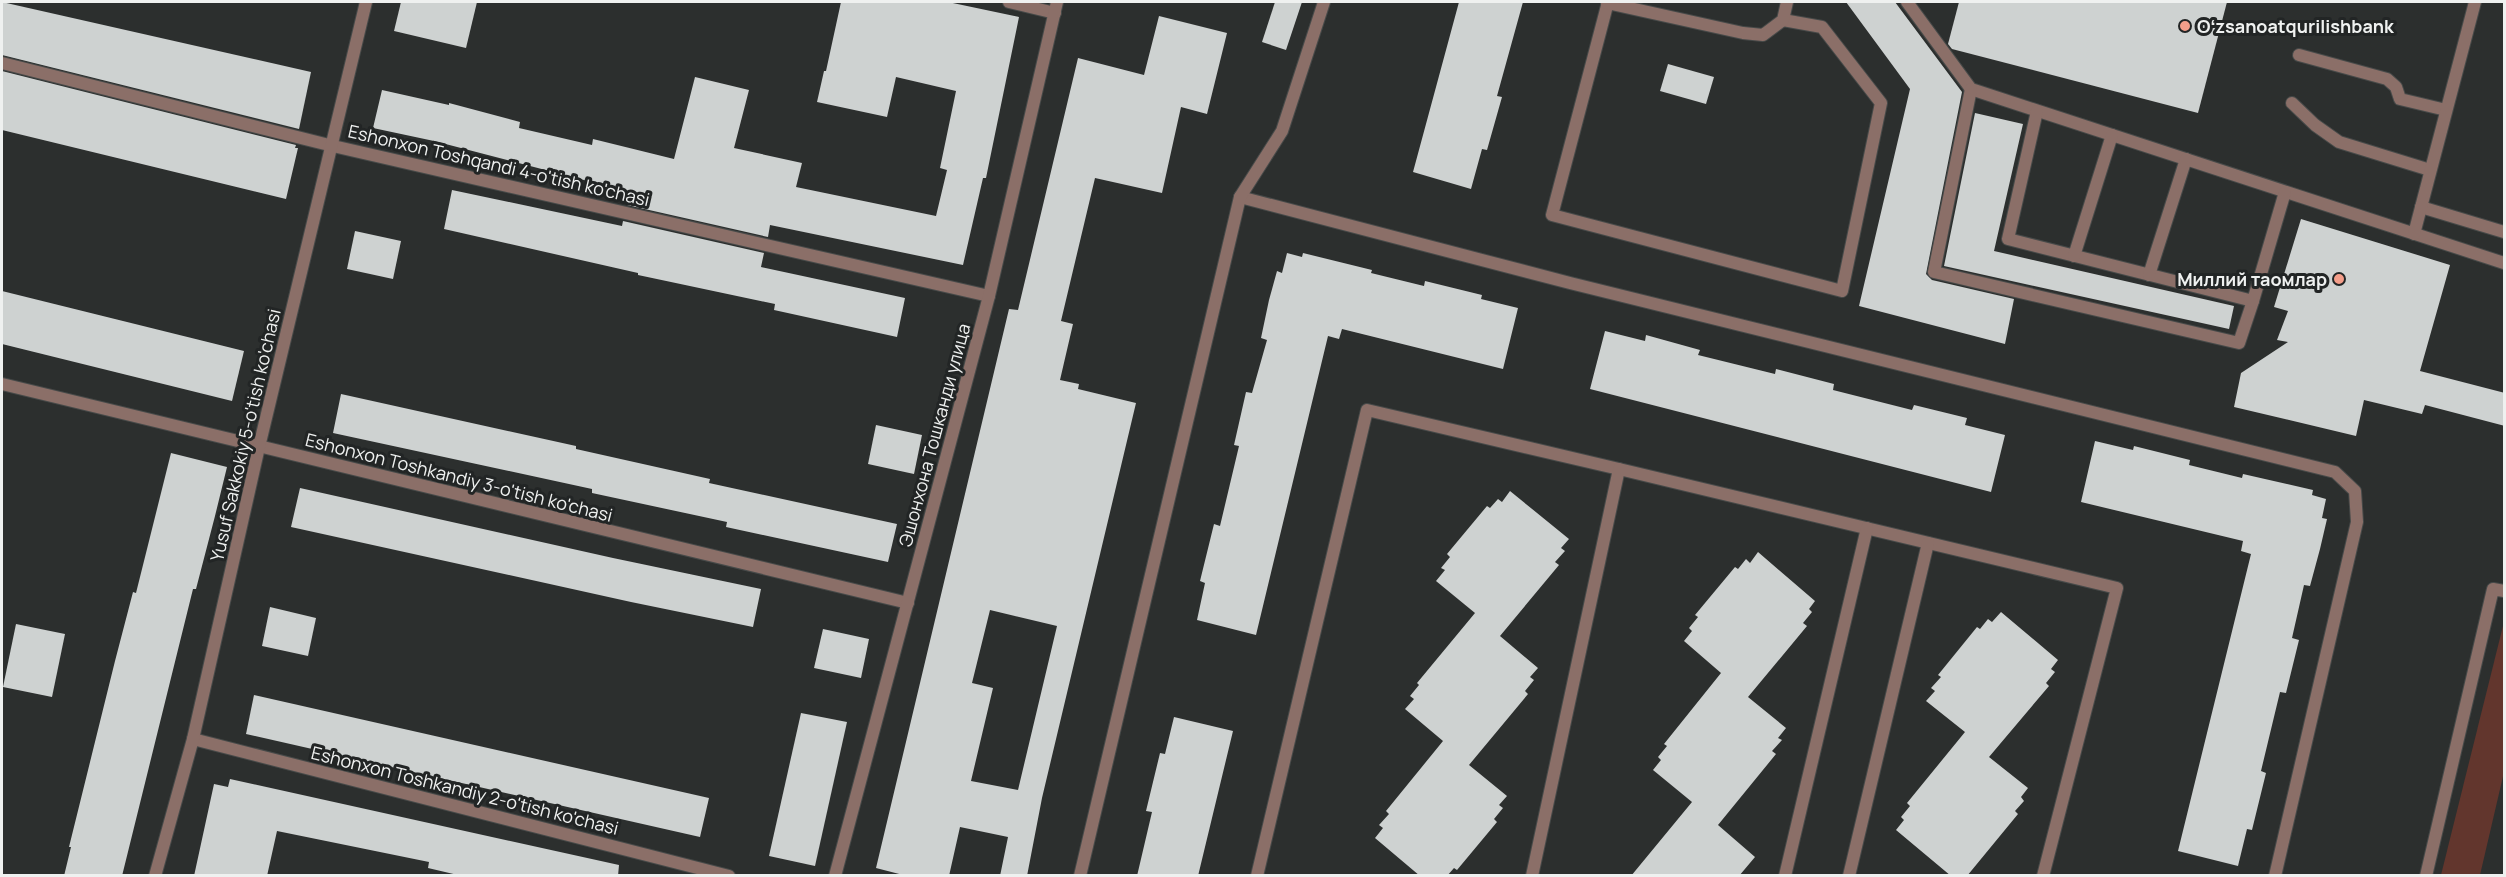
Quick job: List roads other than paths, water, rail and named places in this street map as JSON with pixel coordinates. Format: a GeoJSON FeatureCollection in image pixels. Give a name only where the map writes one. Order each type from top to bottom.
{"type":"FeatureCollection","features":[{"type":"Feature","properties":{"kind":"street","name":"Yusuf Sakkokiy 5-o'tish ko'chasi"},"geometry":{"type":"LineString","coordinates":[[155,876],[193,739],[259,447],[366,2]]}},
{"type":"Feature","properties":{"kind":"street"},"geometry":{"type":"LineString","coordinates":[[1009,2],[1056,7]]}},
{"type":"Feature","properties":{"kind":"street"},"geometry":{"type":"LineString","coordinates":[[1080,876],[1240,197],[1282,131],[1324,2]]}},
{"type":"Feature","properties":{"kind":"street"},"geometry":{"type":"LineString","coordinates":[[1607,2],[1743,33],[1762,35],[1784,20],[1822,27],[1881,103],[1842,291],[1552,215],[1607,2]]}},
{"type":"Feature","properties":{"kind":"street"},"geometry":{"type":"LineString","coordinates":[[1784,20],[1787,2]]}},
{"type":"Feature","properties":{"kind":"street"},"geometry":{"type":"LineString","coordinates":[[1907,2],[1971,88],[2505,263]]}},
{"type":"Feature","properties":{"kind":"street"},"geometry":{"type":"LineString","coordinates":[[2414,234],[2475,2]]}},
{"type":"Feature","properties":{"kind":"street","name":"Эшонхона Тошканди улица"},"geometry":{"type":"LineString","coordinates":[[835,876],[989,296],[1056,7]]}},
{"type":"Feature","properties":{"kind":"street"},"geometry":{"type":"LineString","coordinates":[[2299,55],[2387,79],[2396,87],[2400,99],[2446,111]]}},
{"type":"Feature","properties":{"kind":"street","name":"Eshonxon Toshqandi 4-o'tish ko'chasi"},"geometry":{"type":"LineString","coordinates":[[2,63],[333,146],[989,296]]}},
{"type":"Feature","properties":{"kind":"street"},"geometry":{"type":"LineString","coordinates":[[1971,88],[1934,272],[2239,343],[2285,192]]}},
{"type":"Feature","properties":{"kind":"street"},"geometry":{"type":"LineString","coordinates":[[2292,102],[2315,125],[2339,142],[2430,170]]}},
{"type":"Feature","properties":{"kind":"street"},"geometry":{"type":"LineString","coordinates":[[2037,111],[2008,239],[2253,301]]}},
{"type":"Feature","properties":{"kind":"street"},"geometry":{"type":"LineString","coordinates":[[2074,256],[2112,135]]}},
{"type":"Feature","properties":{"kind":"street"},"geometry":{"type":"LineString","coordinates":[[2149,275],[2186,159]]}},
{"type":"Feature","properties":{"kind":"street"},"geometry":{"type":"LineString","coordinates":[[1240,197],[1570,283],[2335,472],[2355,491],[2357,522],[2275,876]]}},
{"type":"Feature","properties":{"kind":"street"},"geometry":{"type":"LineString","coordinates":[[2421,207],[2505,232]]}},
{"type":"Feature","properties":{"kind":"street","name":"Eshonxon Toshkandiy 3-o'tish ko'chasi"},"geometry":{"type":"LineString","coordinates":[[2,384],[908,603]]}},
{"type":"Feature","properties":{"kind":"street"},"geometry":{"type":"LineString","coordinates":[[1257,876],[1367,410],[2117,588],[2043,876]]}},
{"type":"Feature","properties":{"kind":"street"},"geometry":{"type":"LineString","coordinates":[[1532,876],[1619,469]]}},
{"type":"Feature","properties":{"kind":"street"},"geometry":{"type":"LineString","coordinates":[[1785,876],[1867,528]]}},
{"type":"Feature","properties":{"kind":"street"},"geometry":{"type":"LineString","coordinates":[[1849,876],[1928,543]]}},
{"type":"Feature","properties":{"kind":"street"},"geometry":{"type":"LineString","coordinates":[[2426,876],[2493,589],[2505,591]]}},
{"type":"Feature","properties":{"kind":"street","name":"Eshonxon Toshkandiy 2-o'tish ko'chasi"},"geometry":{"type":"LineString","coordinates":[[193,739],[729,876]]}},
{"type":"Feature","properties":{"kind":"place","name":"Oʻzsanoatqurilishbank"},"geometry":{"type":"Point","coordinates":[2185,26]}},
{"type":"Feature","properties":{"kind":"place","name":"Миллий таомлар"},"geometry":{"type":"Point","coordinates":[2339,279]}}]}
